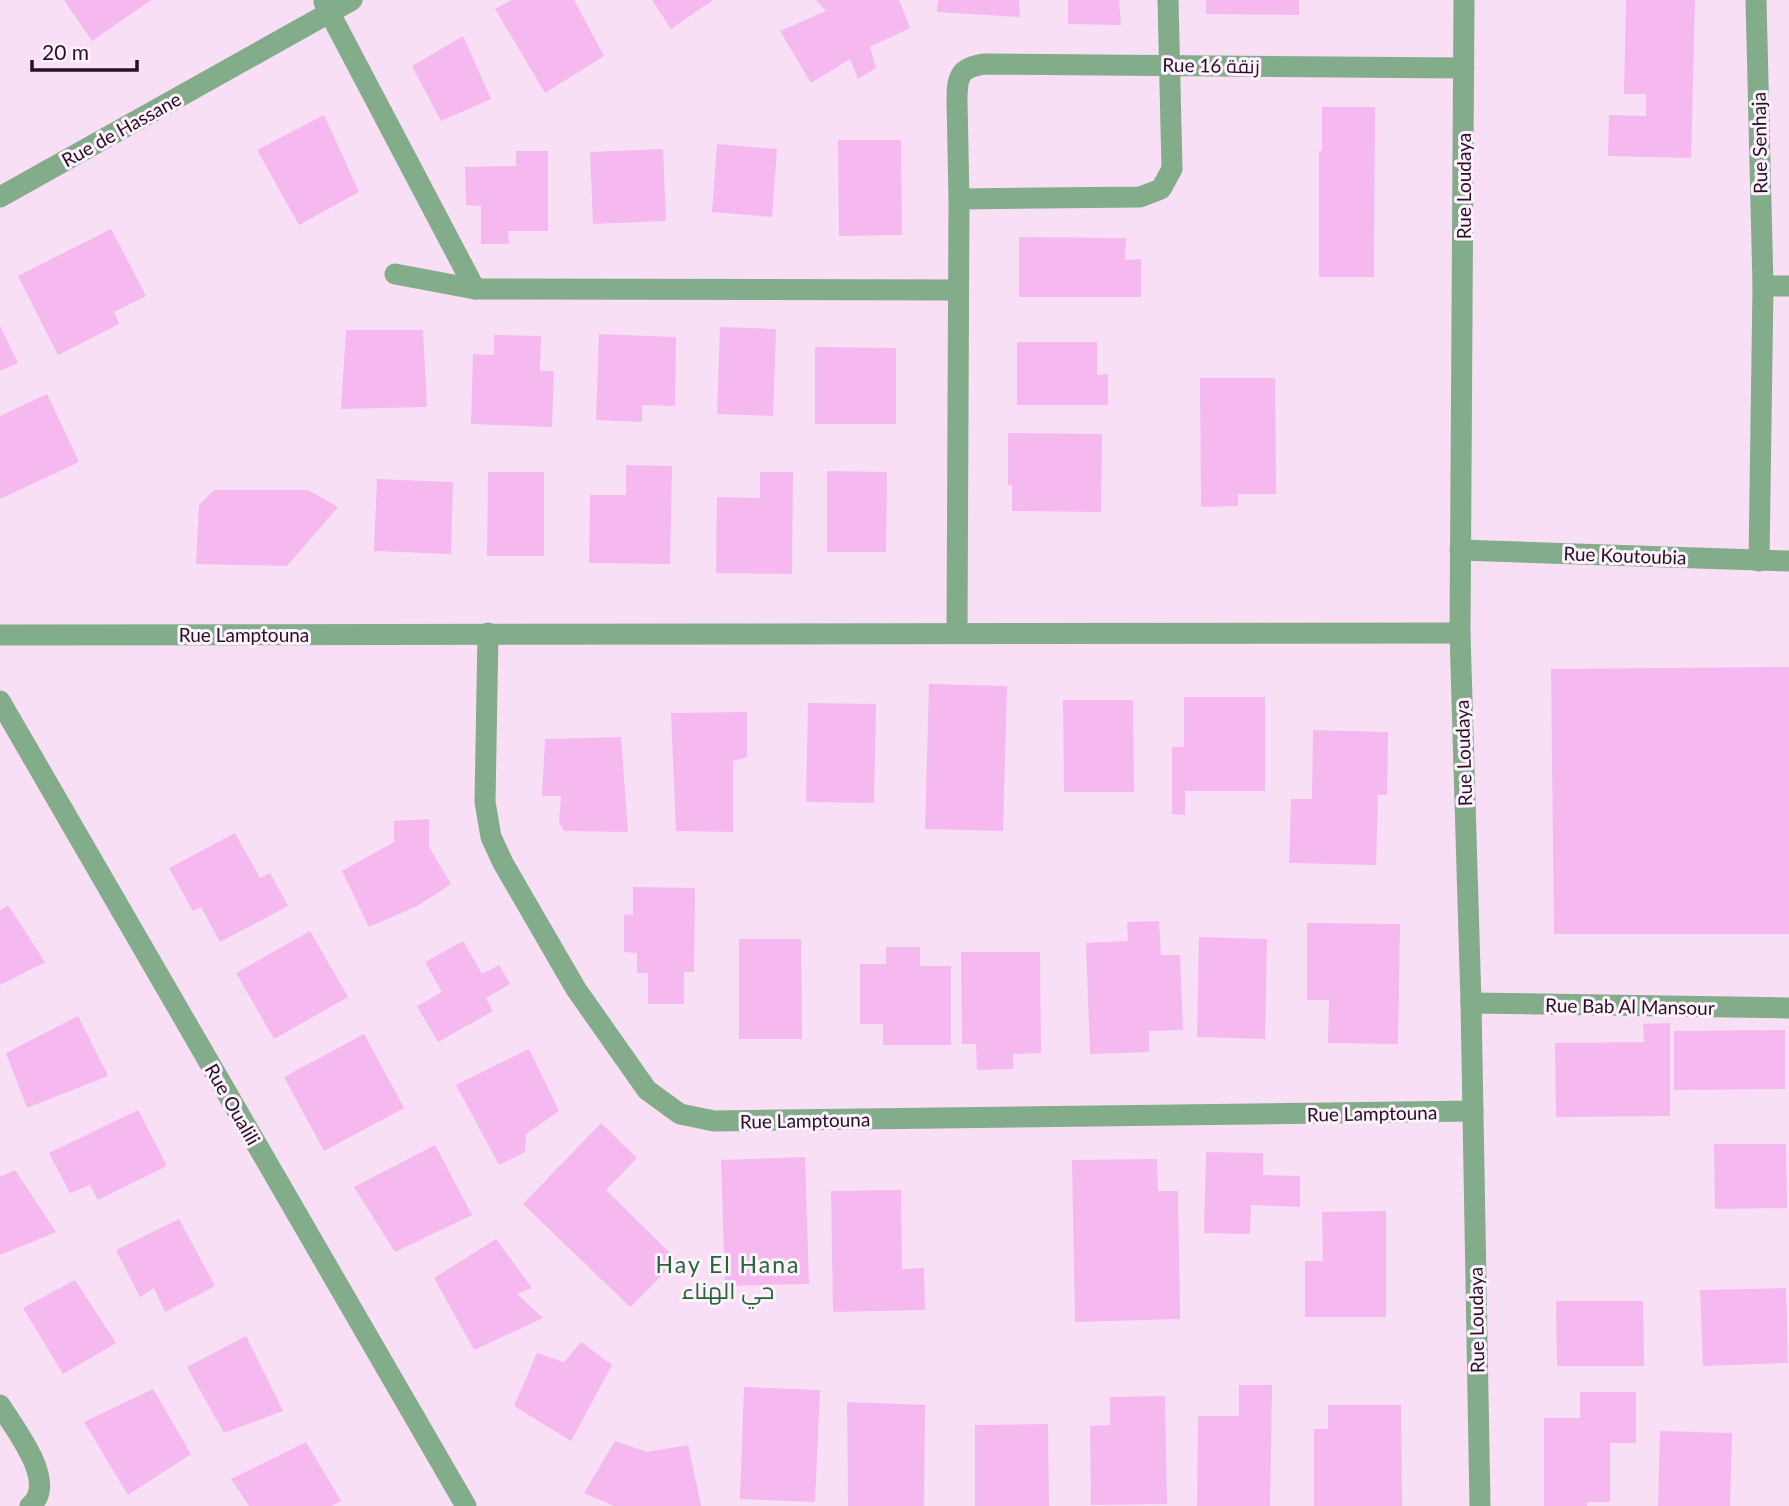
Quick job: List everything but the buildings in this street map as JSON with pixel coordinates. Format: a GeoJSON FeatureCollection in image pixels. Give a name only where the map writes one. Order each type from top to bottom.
{"type":"FeatureCollection","features":[{"type":"Feature","properties":{"kind":"street","name":"Rue de Hassane"},"geometry":{"type":"LineString","coordinates":[[0,197],[326,6],[352,0]]}},
{"type":"Feature","properties":{"kind":"street"},"geometry":{"type":"LineString","coordinates":[[957,632],[959,199],[1140,197],[1161,189],[1172,169],[1168,0]]}},
{"type":"Feature","properties":{"kind":"street","name":"Rue Loudaya"},"geometry":{"type":"LineString","coordinates":[[1464,0],[1460,633],[1471,1003],[1480,1506]]}},
{"type":"Feature","properties":{"kind":"street","name":"Rue Senhaja"},"geometry":{"type":"LineString","coordinates":[[1756,0],[1763,286],[1759,561]]}},
{"type":"Feature","properties":{"kind":"street"},"geometry":{"type":"LineString","coordinates":[[326,6],[475,289]]}},
{"type":"Feature","properties":{"kind":"street","name":"Rue 16 زنقة"},"geometry":{"type":"LineString","coordinates":[[959,199],[957,85],[961,72],[972,65],[1169,64],[1464,68]]}},
{"type":"Feature","properties":{"kind":"street"},"geometry":{"type":"LineString","coordinates":[[395,274],[475,289],[957,290]]}},
{"type":"Feature","properties":{"kind":"street"},"geometry":{"type":"LineString","coordinates":[[1763,286],[1789,285]]}},
{"type":"Feature","properties":{"kind":"street","name":"Rue Koutoubia"},"geometry":{"type":"LineString","coordinates":[[1461,550],[1789,561]]}},
{"type":"Feature","properties":{"kind":"street","name":"Rue Lamptouna"},"geometry":{"type":"LineString","coordinates":[[488,633],[485,802],[491,836],[503,863],[576,989],[647,1090],[680,1114],[714,1121],[1473,1111]]}},
{"type":"Feature","properties":{"kind":"street","name":"Rue Lamptouna"},"geometry":{"type":"LineString","coordinates":[[0,635],[1460,633]]}},
{"type":"Feature","properties":{"kind":"street","name":"Rue Oualili"},"geometry":{"type":"LineString","coordinates":[[0,701],[466,1506]]}},
{"type":"Feature","properties":{"kind":"street","name":"Rue Bab Al Mansour"},"geometry":{"type":"LineString","coordinates":[[1471,1003],[1789,1008]]}},
{"type":"Feature","properties":{"kind":"street"},"geometry":{"type":"LineString","coordinates":[[0,1405],[36,1465],[41,1486],[32,1505]]}},
{"type":"Feature","properties":{"kind":"district","name":"Hay El Hana حي الهناء"},"geometry":{"type":"Point","coordinates":[728,1277]}}]}
